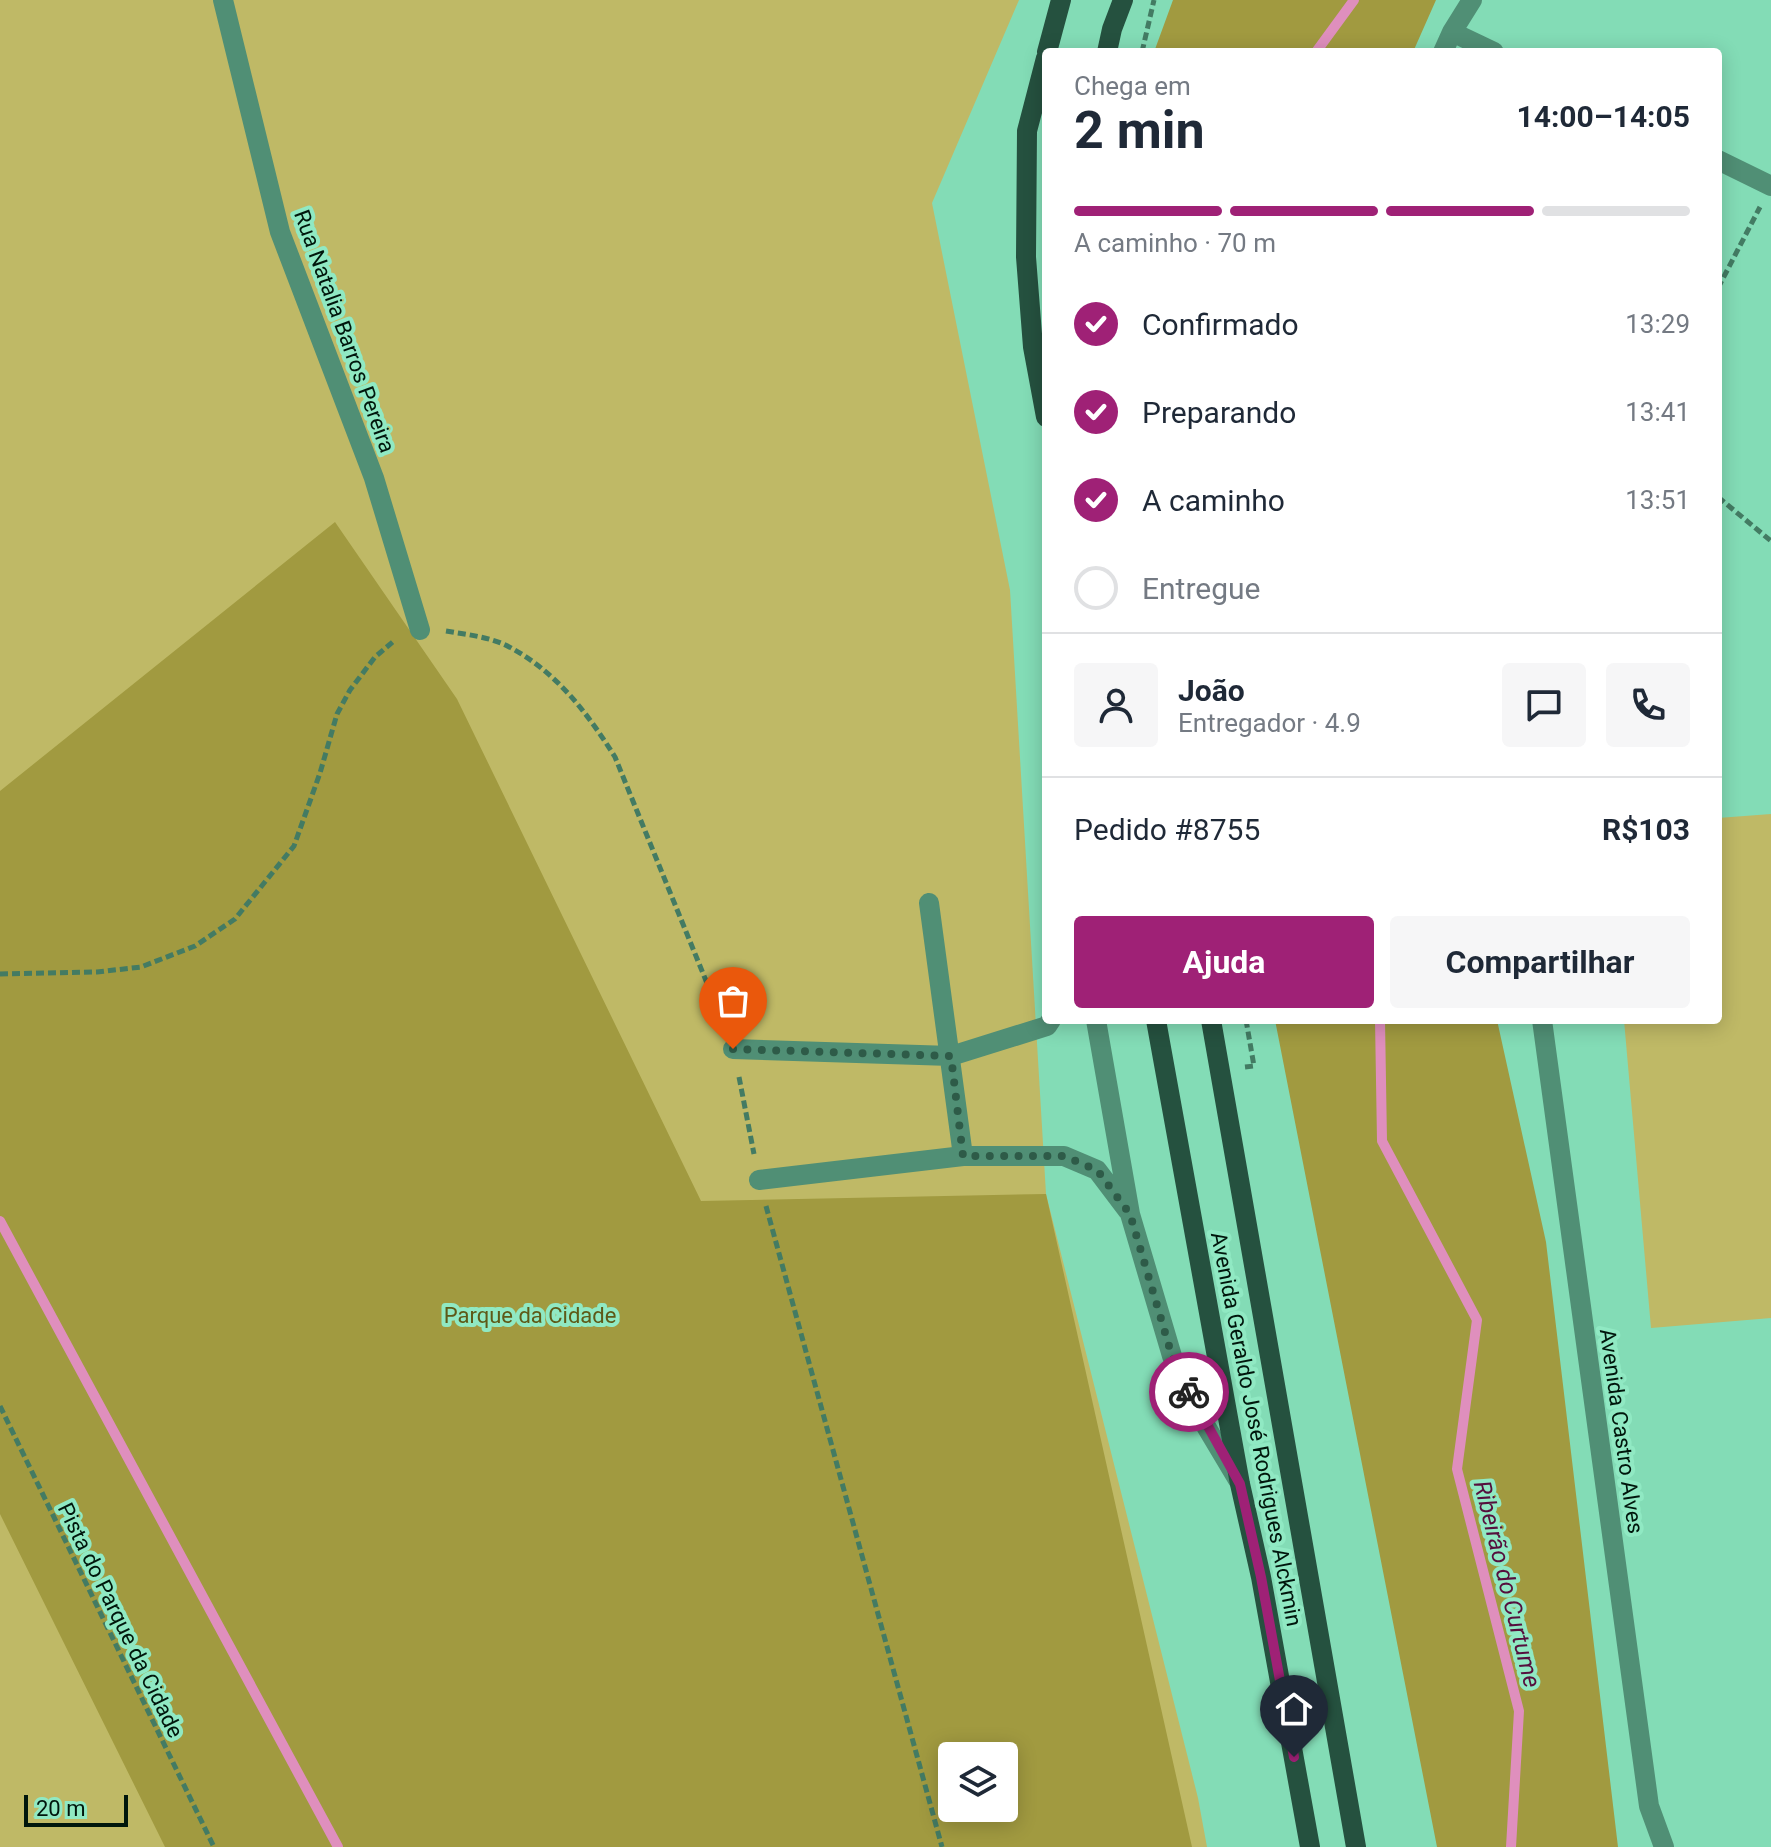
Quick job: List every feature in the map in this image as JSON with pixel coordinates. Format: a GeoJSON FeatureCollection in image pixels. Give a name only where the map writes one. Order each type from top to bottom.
{"type":"FeatureCollection","features":[{"type":"Feature","properties":{"kind":"main road"},"geometry":{"type":"LineString","coordinates":[[1049,48],[1061,0]]}},
{"type":"Feature","properties":{"kind":"main road"},"geometry":{"type":"LineString","coordinates":[[1108,48],[1123,0]]}},
{"type":"Feature","properties":{"kind":"main road"},"geometry":{"type":"LineString","coordinates":[[1042,74],[1027,131],[1026,257],[1033,347],[1042,395]]}},
{"type":"Feature","properties":{"kind":"main road","name":"Avenida Geraldo José Rodrigues Alckmin"},"geometry":{"type":"LineString","coordinates":[[1157,1024],[1310,1847]]}},
{"type":"Feature","properties":{"kind":"main road","name":"Avenida Geraldo José Rodrigues Alckmin"},"geometry":{"type":"LineString","coordinates":[[1212,1024],[1356,1847]]}},
{"type":"Feature","properties":{"kind":"street","name":"Rua Natalia Barros Pereira"},"geometry":{"type":"LineString","coordinates":[[223,0],[280,232],[374,478],[420,630]]}},
{"type":"Feature","properties":{"kind":"street"},"geometry":{"type":"LineString","coordinates":[[1445,48],[1472,0]]}},
{"type":"Feature","properties":{"kind":"street"},"geometry":{"type":"LineString","coordinates":[[1452,32],[1486,48]]}},
{"type":"Feature","properties":{"kind":"street"},"geometry":{"type":"LineString","coordinates":[[1722,163],[1768,193]]}},
{"type":"Feature","properties":{"kind":"street"},"geometry":{"type":"LineString","coordinates":[[929,903],[963,1156]]}},
{"type":"Feature","properties":{"kind":"street"},"geometry":{"type":"LineString","coordinates":[[733,1049],[951,1056],[1048,1024]]}},
{"type":"Feature","properties":{"kind":"street"},"geometry":{"type":"LineString","coordinates":[[1097,1024],[1130,1214],[1172,1356],[1201,1418],[1240,1484]]}},
{"type":"Feature","properties":{"kind":"street","name":"Avenida Castro Alves"},"geometry":{"type":"LineString","coordinates":[[1543,1024],[1649,1806],[1664,1847]]}},
{"type":"Feature","properties":{"kind":"street"},"geometry":{"type":"LineString","coordinates":[[759,1180],[963,1156],[1064,1156],[1097,1170],[1130,1214]]}},
{"type":"Feature","properties":{"kind":"path"},"geometry":{"type":"LineString","coordinates":[[1143,48],[1154,0]]}},
{"type":"Feature","properties":{"kind":"path"},"geometry":{"type":"LineString","coordinates":[[1722,280],[1768,193]]}},
{"type":"Feature","properties":{"kind":"path"},"geometry":{"type":"LineString","coordinates":[[1722,500],[1771,541]]}},
{"type":"Feature","properties":{"kind":"path"},"geometry":{"type":"LineString","coordinates":[[0,974],[97,972],[141,967],[195,946],[235,919],[294,846],[337,714],[350,690],[375,657],[399,637],[420,630]]}},
{"type":"Feature","properties":{"kind":"path","name":"Pista do Parque da Cidade"},"geometry":{"type":"LineString","coordinates":[[0,1406],[214,1847]]}},
{"type":"Feature","properties":{"kind":"green space","name":"Parque da Cidade"},"geometry":{"type":"Polygon","coordinates":[[[0,0],[1019,0],[932,203],[1010,590],[1046,1194],[1198,1798],[1207,1847],[0,1847],[0,0]]]}},
{"type":"Feature","properties":{"kind":"green space"},"geometry":{"type":"Polygon","coordinates":[[[1173,0],[1436,0],[1415,48],[1155,48],[1173,0]]]}},
{"type":"Feature","properties":{"kind":"green space"},"geometry":{"type":"Polygon","coordinates":[[[335,522],[457,699],[701,1201],[1046,1194],[1192,1847],[165,1847],[0,1514],[0,791],[335,522]]]}},
{"type":"Feature","properties":{"kind":"green space"},"geometry":{"type":"Polygon","coordinates":[[[1771,814],[1771,1318],[1651,1328],[1624,1024],[1722,1024],[1722,818],[1771,814]]]}},
{"type":"Feature","properties":{"kind":"green space"},"geometry":{"type":"Polygon","coordinates":[[[1276,1024],[1498,1024],[1546,1242],[1618,1847],[1437,1847],[1276,1024]]]}},
{"type":"Feature","properties":{"kind":"waterway","name":"Ribeirão do Curtume"},"geometry":{"type":"LineString","coordinates":[[1319,48],[1354,0]]}},
{"type":"Feature","properties":{"kind":"waterway","name":"Ribeirão do Curtume"},"geometry":{"type":"LineString","coordinates":[[1380,1024],[1382,1141],[1477,1320],[1457,1469],[1519,1711],[1511,1847]]}},
{"type":"Feature","properties":{"kind":"waterway"},"geometry":{"type":"LineString","coordinates":[[0,1221],[338,1847]]}},
{"type":"Feature","properties":{"kind":"way so far"},"geometry":{"type":"LineString","coordinates":[[733,1049],[951,1056],[963,1156],[1064,1156],[1097,1170],[1130,1214],[1172,1356],[1189,1392]]}},
{"type":"Feature","properties":{"kind":"route"},"geometry":{"type":"LineString","coordinates":[[1189,1392],[1240,1484],[1261,1577],[1294,1757]]}}]}
